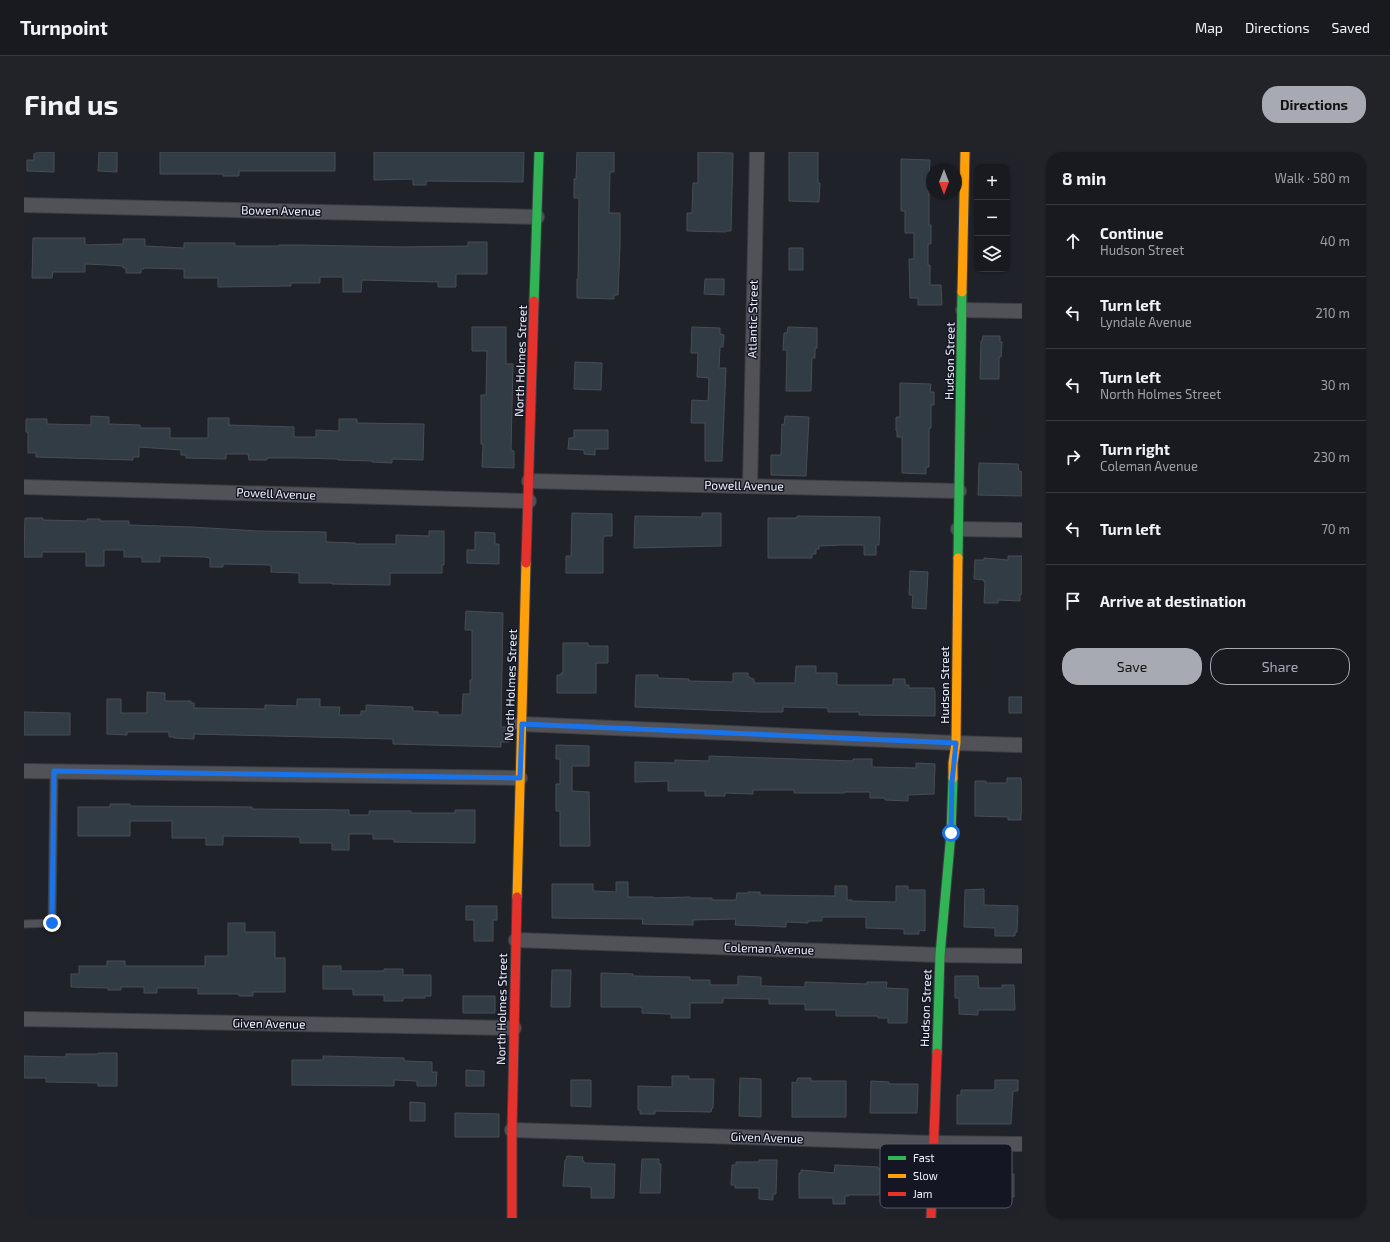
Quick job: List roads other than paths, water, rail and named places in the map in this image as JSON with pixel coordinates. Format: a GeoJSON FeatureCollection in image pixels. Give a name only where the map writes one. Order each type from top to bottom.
{"type":"FeatureCollection","features":[{"type":"Feature","properties":{"kind":"street","name":"North Holmes Street"},"geometry":{"type":"LineString","coordinates":[[512,1218],[512,1130],[520,778],[539,152]]}},
{"type":"Feature","properties":{"kind":"street","name":"Atlantic Street"},"geometry":{"type":"LineString","coordinates":[[750,486],[757,152]]}},
{"type":"Feature","properties":{"kind":"street","name":"Hudson Street"},"geometry":{"type":"LineString","coordinates":[[933,1143],[940,955],[951,833],[953,763],[956,743],[958,529],[965,152]]}},
{"type":"Feature","properties":{"kind":"street","name":"Bowen Avenue"},"geometry":{"type":"LineString","coordinates":[[24,205],[537,217]]}},
{"type":"Feature","properties":{"kind":"street"},"geometry":{"type":"LineString","coordinates":[[963,310],[1022,311]]}},
{"type":"Feature","properties":{"kind":"street","name":"Powell Avenue"},"geometry":{"type":"LineString","coordinates":[[529,481],[959,491]]}},
{"type":"Feature","properties":{"kind":"street","name":"Powell Avenue"},"geometry":{"type":"LineString","coordinates":[[24,487],[529,501]]}},
{"type":"Feature","properties":{"kind":"street"},"geometry":{"type":"LineString","coordinates":[[958,529],[1022,530]]}},
{"type":"Feature","properties":{"kind":"street"},"geometry":{"type":"LineString","coordinates":[[522,724],[1022,745]]}},
{"type":"Feature","properties":{"kind":"street"},"geometry":{"type":"LineString","coordinates":[[24,771],[520,778]]}},
{"type":"Feature","properties":{"kind":"street","name":"Coleman Avenue"},"geometry":{"type":"LineString","coordinates":[[516,940],[940,955],[1022,956]]}},
{"type":"Feature","properties":{"kind":"street","name":"Given Avenue"},"geometry":{"type":"LineString","coordinates":[[24,1019],[514,1028]]}},
{"type":"Feature","properties":{"kind":"street","name":"Given Avenue"},"geometry":{"type":"LineString","coordinates":[[512,1130],[933,1143],[1022,1144]]}},
{"type":"Feature","properties":{"kind":"street","name":"Hudson Street"},"geometry":{"type":"LineString","coordinates":[[931,1208],[931,1218]]}},
{"type":"Feature","properties":{"kind":"lane"},"geometry":{"type":"LineString","coordinates":[[24,924],[52,923],[54,771]]}}]}
